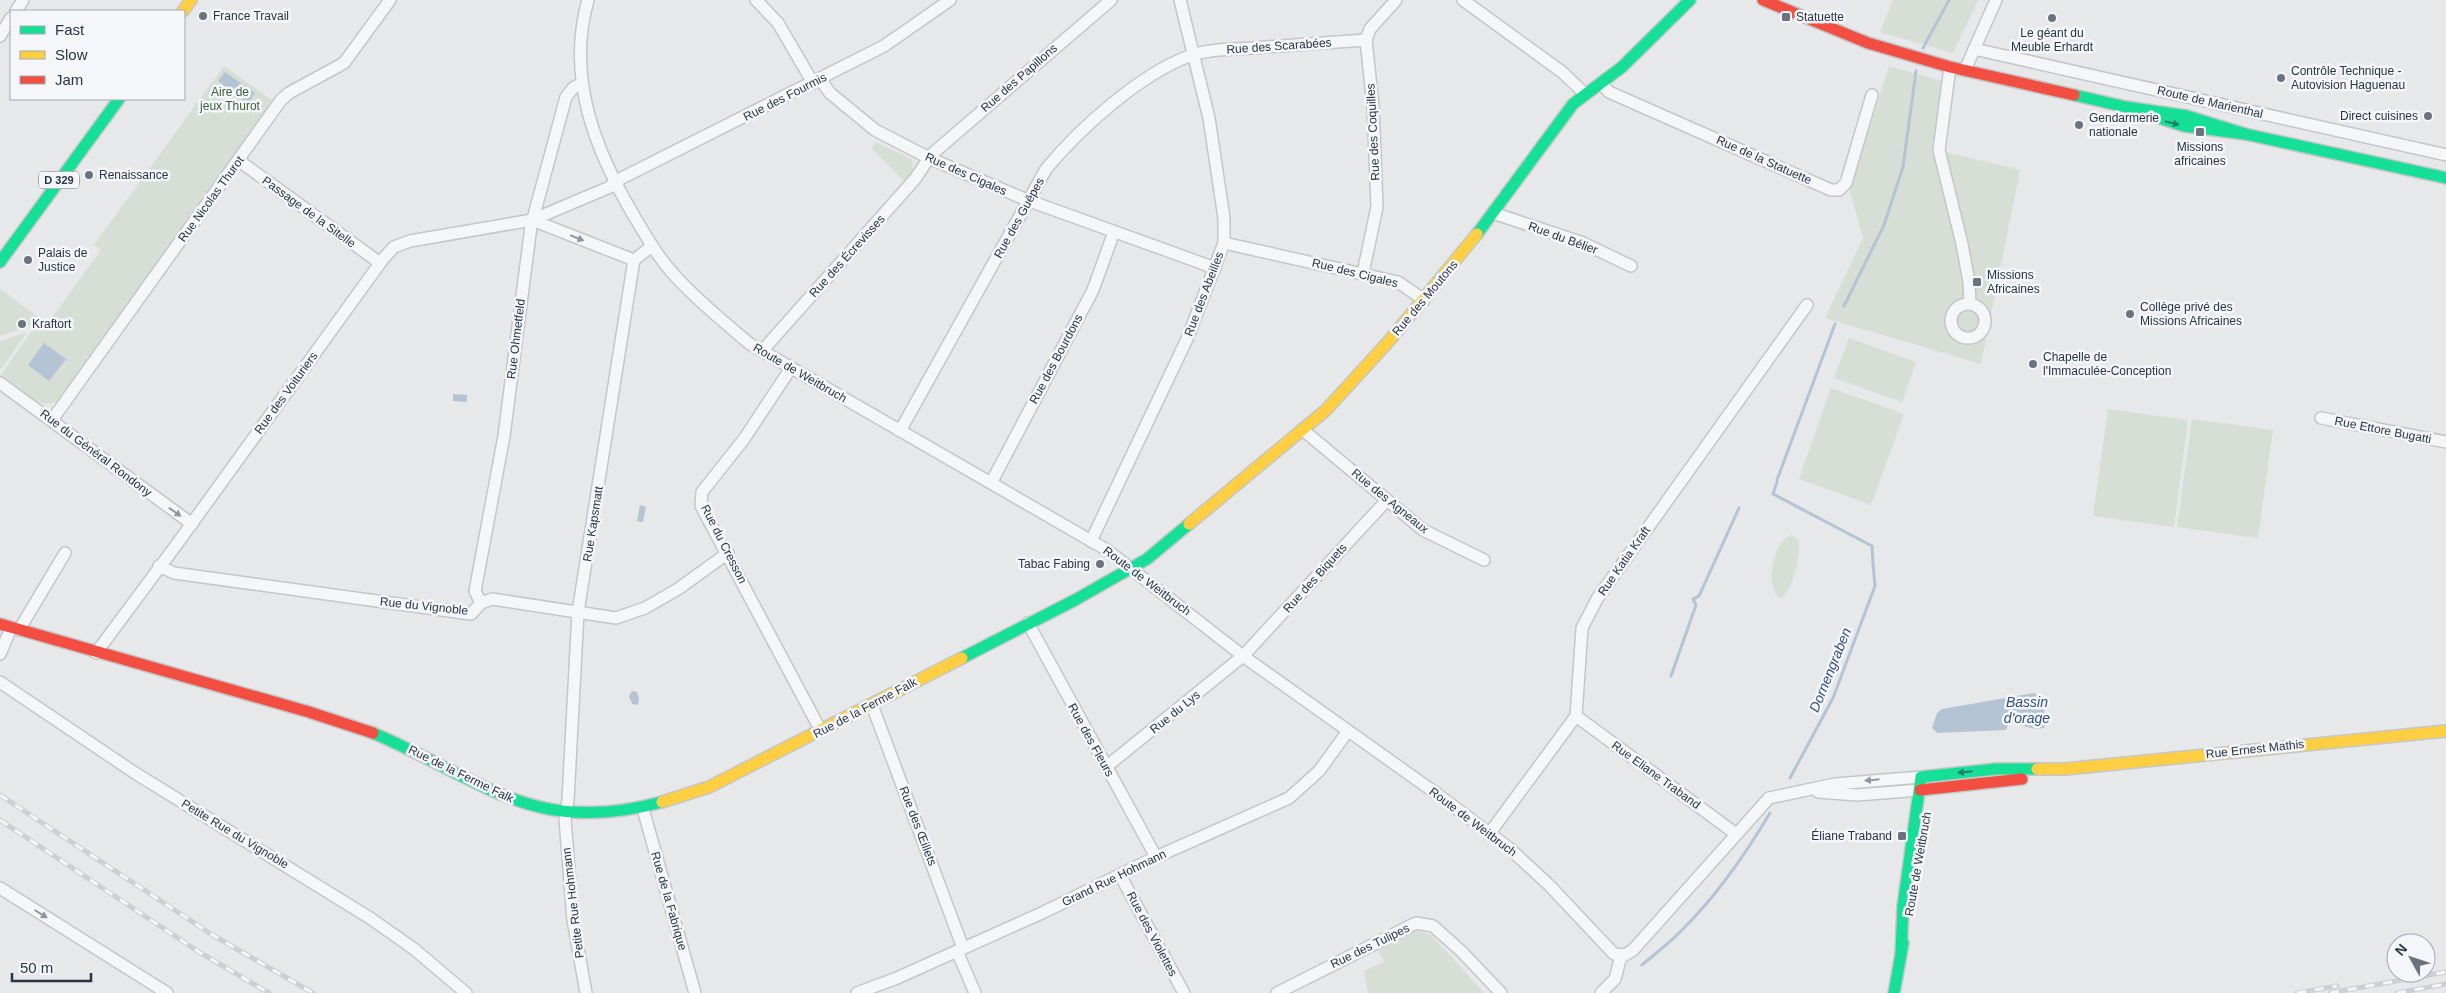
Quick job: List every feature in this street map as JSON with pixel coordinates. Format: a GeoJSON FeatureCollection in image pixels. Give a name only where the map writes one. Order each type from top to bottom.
{"type":"FeatureCollection","features":[{"type":"Feature","properties":{"kind":"street","name":"Rue Nicolas Thurot"},"geometry":{"type":"LineString","coordinates":[[52,420],[281,100],[344,63],[390,0]]}},
{"type":"Feature","properties":{"kind":"street","name":"Route de Weitbruch"},"geometry":{"type":"LineString","coordinates":[[588,0],[581,49],[582,83],[600,151],[614,182],[652,246],[676,278],[705,307],[750,344],[1091,541],[1132,569],[1243,656],[1490,834],[1542,879],[1614,954],[1622,956]]}},
{"type":"Feature","properties":{"kind":"street","name":"Rue des Cigales"},"geometry":{"type":"LineString","coordinates":[[756,0],[778,23],[817,81],[874,130],[929,158],[1027,200],[1215,268]]}},
{"type":"Feature","properties":{"kind":"street","name":"Rue des Fourmis"},"geometry":{"type":"LineString","coordinates":[[614,182],[884,46],[950,0]]}},
{"type":"Feature","properties":{"kind":"street","name":"Rue des Papillons"},"geometry":{"type":"LineString","coordinates":[[929,158],[1111,0]]}},
{"type":"Feature","properties":{"kind":"street","name":"Rue des Abeilles"},"geometry":{"type":"LineString","coordinates":[[1091,541],[1187,339],[1224,242],[1224,218],[1209,118],[1180,0]]}},
{"type":"Feature","properties":{"kind":"street"},"geometry":{"type":"LineString","coordinates":[[1366,40],[1370,29],[1396,0]]}},
{"type":"Feature","properties":{"kind":"street"},"geometry":{"type":"LineString","coordinates":[[1463,0],[1562,72],[1585,94]]}},
{"type":"Feature","properties":{"kind":"street","name":"Rue des Moutons"},"geometry":{"type":"LineString","coordinates":[[1132,569],[1147,559],[1326,410],[1424,300],[1493,214],[1563,116],[1585,94],[1630,59],[1690,0]]}},
{"type":"Feature","properties":{"kind":"street","name":"Route de Marienthal"},"geometry":{"type":"LineString","coordinates":[[1763,0],[1868,43],[1950,67],[2126,107],[2152,118],[2215,133],[2245,134],[2446,178]]}},
{"type":"Feature","properties":{"kind":"street"},"geometry":{"type":"LineString","coordinates":[[1965,70],[1996,0]]}},
{"type":"Feature","properties":{"kind":"street"},"geometry":{"type":"LineString","coordinates":[[0,36],[10,20]]}},
{"type":"Feature","properties":{"kind":"street","name":"Rue des Scarabées"},"geometry":{"type":"LineString","coordinates":[[1193,54],[1231,49],[1366,40]]}},
{"type":"Feature","properties":{"kind":"street","name":"Rue des Coquilles"},"geometry":{"type":"LineString","coordinates":[[1363,273],[1377,208],[1373,106],[1366,40]]}},
{"type":"Feature","properties":{"kind":"street","name":"Route de Marienthal"},"geometry":{"type":"LineString","coordinates":[[1974,49],[2446,155]]}},
{"type":"Feature","properties":{"kind":"street","name":"Rue des Guêpes"},"geometry":{"type":"LineString","coordinates":[[900,431],[964,318],[1027,200],[1046,169],[1066,144],[1112,104],[1149,78],[1193,54]]}},
{"type":"Feature","properties":{"kind":"street"},"geometry":{"type":"LineString","coordinates":[[1950,67],[1940,150],[1970,282],[1970,304]]}},
{"type":"Feature","properties":{"kind":"street","name":"Rue Ohmetfeld"},"geometry":{"type":"LineString","coordinates":[[481,603],[475,591],[504,436],[532,220],[566,97],[573,88],[582,83]]}},
{"type":"Feature","properties":{"kind":"street","name":"Rue de la Statuette"},"geometry":{"type":"LineString","coordinates":[[1600,83],[1609,92],[1831,190],[1839,190],[1846,183],[1872,95]]}},
{"type":"Feature","properties":{"kind":"street","name":"D 329"},"geometry":{"type":"LineString","coordinates":[[0,262],[60,176],[118,100]]}},
{"type":"Feature","properties":{"kind":"street","name":"Rue des Écrevisses"},"geometry":{"type":"LineString","coordinates":[[762,351],[915,179],[929,158]]}},
{"type":"Feature","properties":{"kind":"street","name":"Passage de la Sitelle"},"geometry":{"type":"LineString","coordinates":[[238,160],[380,263]]}},
{"type":"Feature","properties":{"kind":"street","name":"Rue des Voituriers"},"geometry":{"type":"LineString","coordinates":[[96,653],[192,524],[380,263],[394,248],[410,240],[532,220],[610,187],[614,182]]}},
{"type":"Feature","properties":{"kind":"street","name":"Rue du Bélier"},"geometry":{"type":"LineString","coordinates":[[1493,214],[1583,243],[1631,266]]}},
{"type":"Feature","properties":{"kind":"street"},"geometry":{"type":"LineString","coordinates":[[532,220],[634,260],[652,246]]}},
{"type":"Feature","properties":{"kind":"street","name":"Rue des Bourdons"},"geometry":{"type":"LineString","coordinates":[[991,483],[1093,290],[1114,232]]}},
{"type":"Feature","properties":{"kind":"street","name":"Rue des Cigales"},"geometry":{"type":"LineString","coordinates":[[1224,242],[1398,282],[1424,300]]}},
{"type":"Feature","properties":{"kind":"street","name":"Rue Kapsmatt"},"geometry":{"type":"LineString","coordinates":[[566,812],[578,612],[634,260]]}},
{"type":"Feature","properties":{"kind":"street","name":"Rue Katia Kraft"},"geometry":{"type":"LineString","coordinates":[[1576,716],[1582,628],[1597,599],[1807,305]]}},
{"type":"Feature","properties":{"kind":"street","name":"Rue du Cresson"},"geometry":{"type":"LineString","coordinates":[[791,368],[744,439],[702,492],[701,506],[728,553],[822,731]]}},
{"type":"Feature","properties":{"kind":"street","name":"Rue du Général Rondony"},"geometry":{"type":"LineString","coordinates":[[0,383],[52,420],[113,468],[192,524]]}},
{"type":"Feature","properties":{"kind":"street","name":"Rue Ettore Bugatti"},"geometry":{"type":"LineString","coordinates":[[2321,418],[2446,442]]}},
{"type":"Feature","properties":{"kind":"street","name":"Rue des Agneaux"},"geometry":{"type":"LineString","coordinates":[[1303,430],[1423,530],[1484,560]]}},
{"type":"Feature","properties":{"kind":"street","name":"Rue des Biquets"},"geometry":{"type":"LineString","coordinates":[[1243,656],[1387,500]]}},
{"type":"Feature","properties":{"kind":"street"},"geometry":{"type":"LineString","coordinates":[[0,654],[10,627],[64,553]]}},
{"type":"Feature","properties":{"kind":"street","name":"Rue du Vignoble"},"geometry":{"type":"LineString","coordinates":[[159,566],[174,573],[471,614],[481,603],[492,599],[616,618],[645,608],[678,590],[728,553]]}},
{"type":"Feature","properties":{"kind":"street","name":"Rue de la Ferme Falk"},"geometry":{"type":"LineString","coordinates":[[10,627],[96,653],[310,712],[374,733],[412,750],[504,797],[532,808],[566,812],[643,809],[719,783],[1132,569]]}},
{"type":"Feature","properties":{"kind":"street","name":"Rue des Fleurs"},"geometry":{"type":"LineString","coordinates":[[1028,623],[1156,857]]}},
{"type":"Feature","properties":{"kind":"street","name":"Rue du Lys"},"geometry":{"type":"LineString","coordinates":[[1106,767],[1243,656]]}},
{"type":"Feature","properties":{"kind":"street","name":"Petite Rue du Vignoble"},"geometry":{"type":"LineString","coordinates":[[0,682],[135,773],[370,918],[414,949],[466,993]]}},
{"type":"Feature","properties":{"kind":"street","name":"Rue des Œillets"},"geometry":{"type":"LineString","coordinates":[[872,704],[975,993]]}},
{"type":"Feature","properties":{"kind":"street"},"geometry":{"type":"LineString","coordinates":[[1490,834],[1576,716]]}},
{"type":"Feature","properties":{"kind":"street","name":"Rue Eliane Traband"},"geometry":{"type":"LineString","coordinates":[[1576,716],[1736,834]]}},
{"type":"Feature","properties":{"kind":"street","name":"Grand Rue Hohmann"},"geometry":{"type":"LineString","coordinates":[[857,993],[960,950],[1044,912],[1156,857],[1289,798],[1319,771],[1348,731]]}},
{"type":"Feature","properties":{"kind":"street","name":"Rue Ernest Mathis"},"geometry":{"type":"LineString","coordinates":[[1926,776],[2003,768],[2064,769],[2446,731]]}},
{"type":"Feature","properties":{"kind":"street","name":"Rue Ernest Mathis"},"geometry":{"type":"LineString","coordinates":[[1926,789],[2039,777],[2064,769]]}},
{"type":"Feature","properties":{"kind":"street","name":"Route de Weitbruch"},"geometry":{"type":"LineString","coordinates":[[1894,993],[1901,953],[1903,906],[1926,789],[1926,776]]}},
{"type":"Feature","properties":{"kind":"street"},"geometry":{"type":"LineString","coordinates":[[1600,993],[1615,979],[1622,956],[1633,950],[1769,798],[1835,784],[1926,776]]}},
{"type":"Feature","properties":{"kind":"street"},"geometry":{"type":"LineString","coordinates":[[1809,791],[1857,795],[1926,789]]}},
{"type":"Feature","properties":{"kind":"street","name":"Rue de la Fabrique"},"geometry":{"type":"LineString","coordinates":[[643,809],[695,993]]}},
{"type":"Feature","properties":{"kind":"street","name":"Petite Rue Hohmann"},"geometry":{"type":"LineString","coordinates":[[566,812],[564,824],[573,920],[586,993]]}},
{"type":"Feature","properties":{"kind":"street","name":"Rue des Violettes"},"geometry":{"type":"LineString","coordinates":[[1120,875],[1184,993]]}},
{"type":"Feature","properties":{"kind":"street"},"geometry":{"type":"LineString","coordinates":[[0,888],[167,993]]}},
{"type":"Feature","properties":{"kind":"street","name":"Rue des Tulipes"},"geometry":{"type":"LineString","coordinates":[[1277,993],[1416,923],[1433,926],[1501,993]]}},
{"type":"Feature","properties":{"kind":"green space"},"geometry":{"type":"Polygon","coordinates":[[[1893,0],[1978,0],[1953,53],[1880,32],[1893,0]]]}},
{"type":"Feature","properties":{"kind":"green space","name":"Aire de jeux Thurot"},"geometry":{"type":"Polygon","coordinates":[[[224,66],[274,102],[63,397],[55,402],[47,403],[38,402],[21,394],[0,376],[41,318],[48,323],[101,250],[94,245],[224,66]]]}},
{"type":"Feature","properties":{"kind":"green space"},"geometry":{"type":"Polygon","coordinates":[[[1889,66],[1942,81],[1933,149],[2020,170],[1981,364],[1825,318],[1863,238],[1850,191],[1889,66]]]}},
{"type":"Feature","properties":{"kind":"green space"},"geometry":{"type":"Polygon","coordinates":[[[875,142],[912,159],[913,171],[904,181],[872,149],[875,142]]]}},
{"type":"Feature","properties":{"kind":"green space"},"geometry":{"type":"Polygon","coordinates":[[[0,289],[37,316],[29,326],[0,336],[0,289]]]}},
{"type":"Feature","properties":{"kind":"green space"},"geometry":{"type":"Polygon","coordinates":[[[27,332],[1,369],[0,341],[27,332]]]}},
{"type":"Feature","properties":{"kind":"green space"},"geometry":{"type":"Polygon","coordinates":[[[1849,338],[1916,362],[1902,402],[1834,378],[1849,338]]]}},
{"type":"Feature","properties":{"kind":"green space"},"geometry":{"type":"Polygon","coordinates":[[[1831,388],[1904,414],[1871,505],[1799,479],[1831,388]]]}},
{"type":"Feature","properties":{"kind":"green space"},"geometry":{"type":"Polygon","coordinates":[[[2108,409],[2188,420],[2174,527],[2093,516],[2108,409]]]}},
{"type":"Feature","properties":{"kind":"green space"},"geometry":{"type":"Polygon","coordinates":[[[2192,419],[2273,430],[2258,538],[2177,527],[2192,419]]]}},
{"type":"Feature","properties":{"kind":"green space"},"geometry":{"type":"Polygon","coordinates":[[[1792,535],[1799,541],[1797,564],[1788,590],[1780,598],[1775,593],[1772,584],[1773,564],[1780,545],[1786,538],[1792,535]]]}},
{"type":"Feature","properties":{"kind":"green space"},"geometry":{"type":"Polygon","coordinates":[[[1416,930],[1431,935],[1484,993],[1368,993],[1364,971],[1384,962],[1377,948],[1416,930]]]}},
{"type":"Feature","properties":{"kind":"water"},"geometry":{"type":"Polygon","coordinates":[[[225,72],[255,93],[248,103],[218,81],[225,72]]]}},
{"type":"Feature","properties":{"kind":"water"},"geometry":{"type":"Polygon","coordinates":[[[44,343],[66,359],[49,381],[28,365],[44,343]]]}},
{"type":"Feature","properties":{"kind":"water"},"geometry":{"type":"Polygon","coordinates":[[[453,394],[467,395],[467,402],[453,401],[453,394]]]}},
{"type":"Feature","properties":{"kind":"water"},"geometry":{"type":"Polygon","coordinates":[[[640,505],[646,507],[643,522],[637,521],[640,505]]]}},
{"type":"Feature","properties":{"kind":"water"},"geometry":{"type":"Polygon","coordinates":[[[632,691],[637,692],[638,705],[632,704],[629,696],[632,691]]]}},
{"type":"Feature","properties":{"kind":"water","name":"Bassin d'orage"},"geometry":{"type":"Polygon","coordinates":[[[2034,693],[2040,697],[2047,721],[2044,728],[2036,729],[2009,723],[2006,730],[1937,733],[1932,728],[1937,713],[1942,709],[2034,693]]]}},
{"type":"Feature","properties":{"kind":"waterway"},"geometry":{"type":"LineString","coordinates":[[1923,48],[1949,0]]}},
{"type":"Feature","properties":{"kind":"waterway"},"geometry":{"type":"LineString","coordinates":[[1844,306],[1884,225],[1903,167],[1916,71]]}},
{"type":"Feature","properties":{"kind":"waterway","name":"Dornengraben"},"geometry":{"type":"LineString","coordinates":[[1777,480],[1835,324]]}},
{"type":"Feature","properties":{"kind":"waterway","name":"Dornengraben"},"geometry":{"type":"LineString","coordinates":[[1777,482],[1773,494],[1872,546],[1873,563]]}},
{"type":"Feature","properties":{"kind":"waterway"},"geometry":{"type":"LineString","coordinates":[[1671,676],[1696,605],[1693,599],[1699,596],[1739,508]]}},
{"type":"Feature","properties":{"kind":"waterway","name":"Dornengraben"},"geometry":{"type":"LineString","coordinates":[[1790,778],[1833,698],[1875,586],[1873,564]]}},
{"type":"Feature","properties":{"kind":"waterway","name":"Dornengraben"},"geometry":{"type":"LineString","coordinates":[[1642,965],[1693,919],[1705,905],[1740,860],[1770,813]]}},
{"type":"Feature","properties":{"kind":"railway"},"geometry":{"type":"LineString","coordinates":[[0,795],[211,934],[313,993]]}},
{"type":"Feature","properties":{"kind":"railway"},"geometry":{"type":"LineString","coordinates":[[0,820],[199,952],[269,993]]}},
{"type":"Feature","properties":{"kind":"railway"},"geometry":{"type":"LineString","coordinates":[[2330,993],[2446,972]]}},
{"type":"Feature","properties":{"kind":"railway"},"geometry":{"type":"LineString","coordinates":[[2397,993],[2446,984]]}},
{"type":"Feature","properties":{"kind":"railway"},"geometry":{"type":"LineString","coordinates":[[2297,993],[2337,986]]}},
{"type":"Feature","properties":{"kind":"traffic: fast"},"geometry":{"type":"LineString","coordinates":[[1477,234],[1573,104],[1622,67],[1690,0]]}},
{"type":"Feature","properties":{"kind":"traffic: fast"},"geometry":{"type":"LineString","coordinates":[[2074,95],[2126,107],[2187,116],[2245,134],[2184,126],[2126,107]]}},
{"type":"Feature","properties":{"kind":"traffic: fast"},"geometry":{"type":"LineString","coordinates":[[0,262],[118,100]]}},
{"type":"Feature","properties":{"kind":"traffic: fast"},"geometry":{"type":"LineString","coordinates":[[2245,134],[2446,178]]}},
{"type":"Feature","properties":{"kind":"traffic: fast"},"geometry":{"type":"LineString","coordinates":[[962,658],[1075,600],[1147,559],[1189,524]]}},
{"type":"Feature","properties":{"kind":"traffic: fast"},"geometry":{"type":"LineString","coordinates":[[373,733],[478,784],[510,798],[543,808],[578,812],[617,811],[662,802]]}},
{"type":"Feature","properties":{"kind":"traffic: fast"},"geometry":{"type":"LineString","coordinates":[[1901,953],[1903,906],[1921,777],[1996,769],[2037,769]]}},
{"type":"Feature","properties":{"kind":"traffic: fast"},"geometry":{"type":"LineString","coordinates":[[1894,993],[1903,943]]}},
{"type":"Feature","properties":{"kind":"traffic: slow"},"geometry":{"type":"LineString","coordinates":[[184,10],[191,0]]}},
{"type":"Feature","properties":{"kind":"traffic: slow"},"geometry":{"type":"LineString","coordinates":[[1189,524],[1326,410],[1389,341],[1477,234]]}},
{"type":"Feature","properties":{"kind":"traffic: slow"},"geometry":{"type":"LineString","coordinates":[[662,802],[709,787],[962,658]]}},
{"type":"Feature","properties":{"kind":"traffic: slow"},"geometry":{"type":"LineString","coordinates":[[2037,769],[2065,769],[2446,731]]}},
{"type":"Feature","properties":{"kind":"traffic: jam"},"geometry":{"type":"LineString","coordinates":[[1763,0],[1868,43],[1950,67],[2074,95]]}},
{"type":"Feature","properties":{"kind":"traffic: jam"},"geometry":{"type":"LineString","coordinates":[[0,624],[309,712],[373,733]]}},
{"type":"Feature","properties":{"kind":"traffic: jam"},"geometry":{"type":"LineString","coordinates":[[1920,790],[2022,779]]}},
{"type":"Feature","properties":{"kind":"place","name":"France Travail"},"geometry":{"type":"Point","coordinates":[203,16]}},
{"type":"Feature","properties":{"kind":"place","name":"Statuette"},"geometry":{"type":"Point","coordinates":[1786,17]}},
{"type":"Feature","properties":{"kind":"place","name":"Le géant du Meuble Erhardt"},"geometry":{"type":"Point","coordinates":[2052,18]}},
{"type":"Feature","properties":{"kind":"place","name":"Contrôle Technique - Autovision Haguenau"},"geometry":{"type":"Point","coordinates":[2281,78]}},
{"type":"Feature","properties":{"kind":"place","name":"Direct cuisines"},"geometry":{"type":"Point","coordinates":[2428,116]}},
{"type":"Feature","properties":{"kind":"place","name":"Gendarmerie nationale"},"geometry":{"type":"Point","coordinates":[2079,125]}},
{"type":"Feature","properties":{"kind":"place","name":"Missions africaines"},"geometry":{"type":"Point","coordinates":[2200,132]}},
{"type":"Feature","properties":{"kind":"place","name":"Renaissance"},"geometry":{"type":"Point","coordinates":[89,175]}},
{"type":"Feature","properties":{"kind":"place","name":"Palais de Justice"},"geometry":{"type":"Point","coordinates":[28,260]}},
{"type":"Feature","properties":{"kind":"place","name":"Missions Africaines"},"geometry":{"type":"Point","coordinates":[1977,282]}},
{"type":"Feature","properties":{"kind":"place","name":"Collège privé des Missions Africaines"},"geometry":{"type":"Point","coordinates":[2130,314]}},
{"type":"Feature","properties":{"kind":"place","name":"Kraftort"},"geometry":{"type":"Point","coordinates":[22,324]}},
{"type":"Feature","properties":{"kind":"place","name":"Chapelle de l'Immaculée-Conception"},"geometry":{"type":"Point","coordinates":[2033,364]}},
{"type":"Feature","properties":{"kind":"place","name":"Tabac Fabing"},"geometry":{"type":"Point","coordinates":[1100,564]}},
{"type":"Feature","properties":{"kind":"place","name":"Éliane Traband"},"geometry":{"type":"Point","coordinates":[1902,836]}}]}
